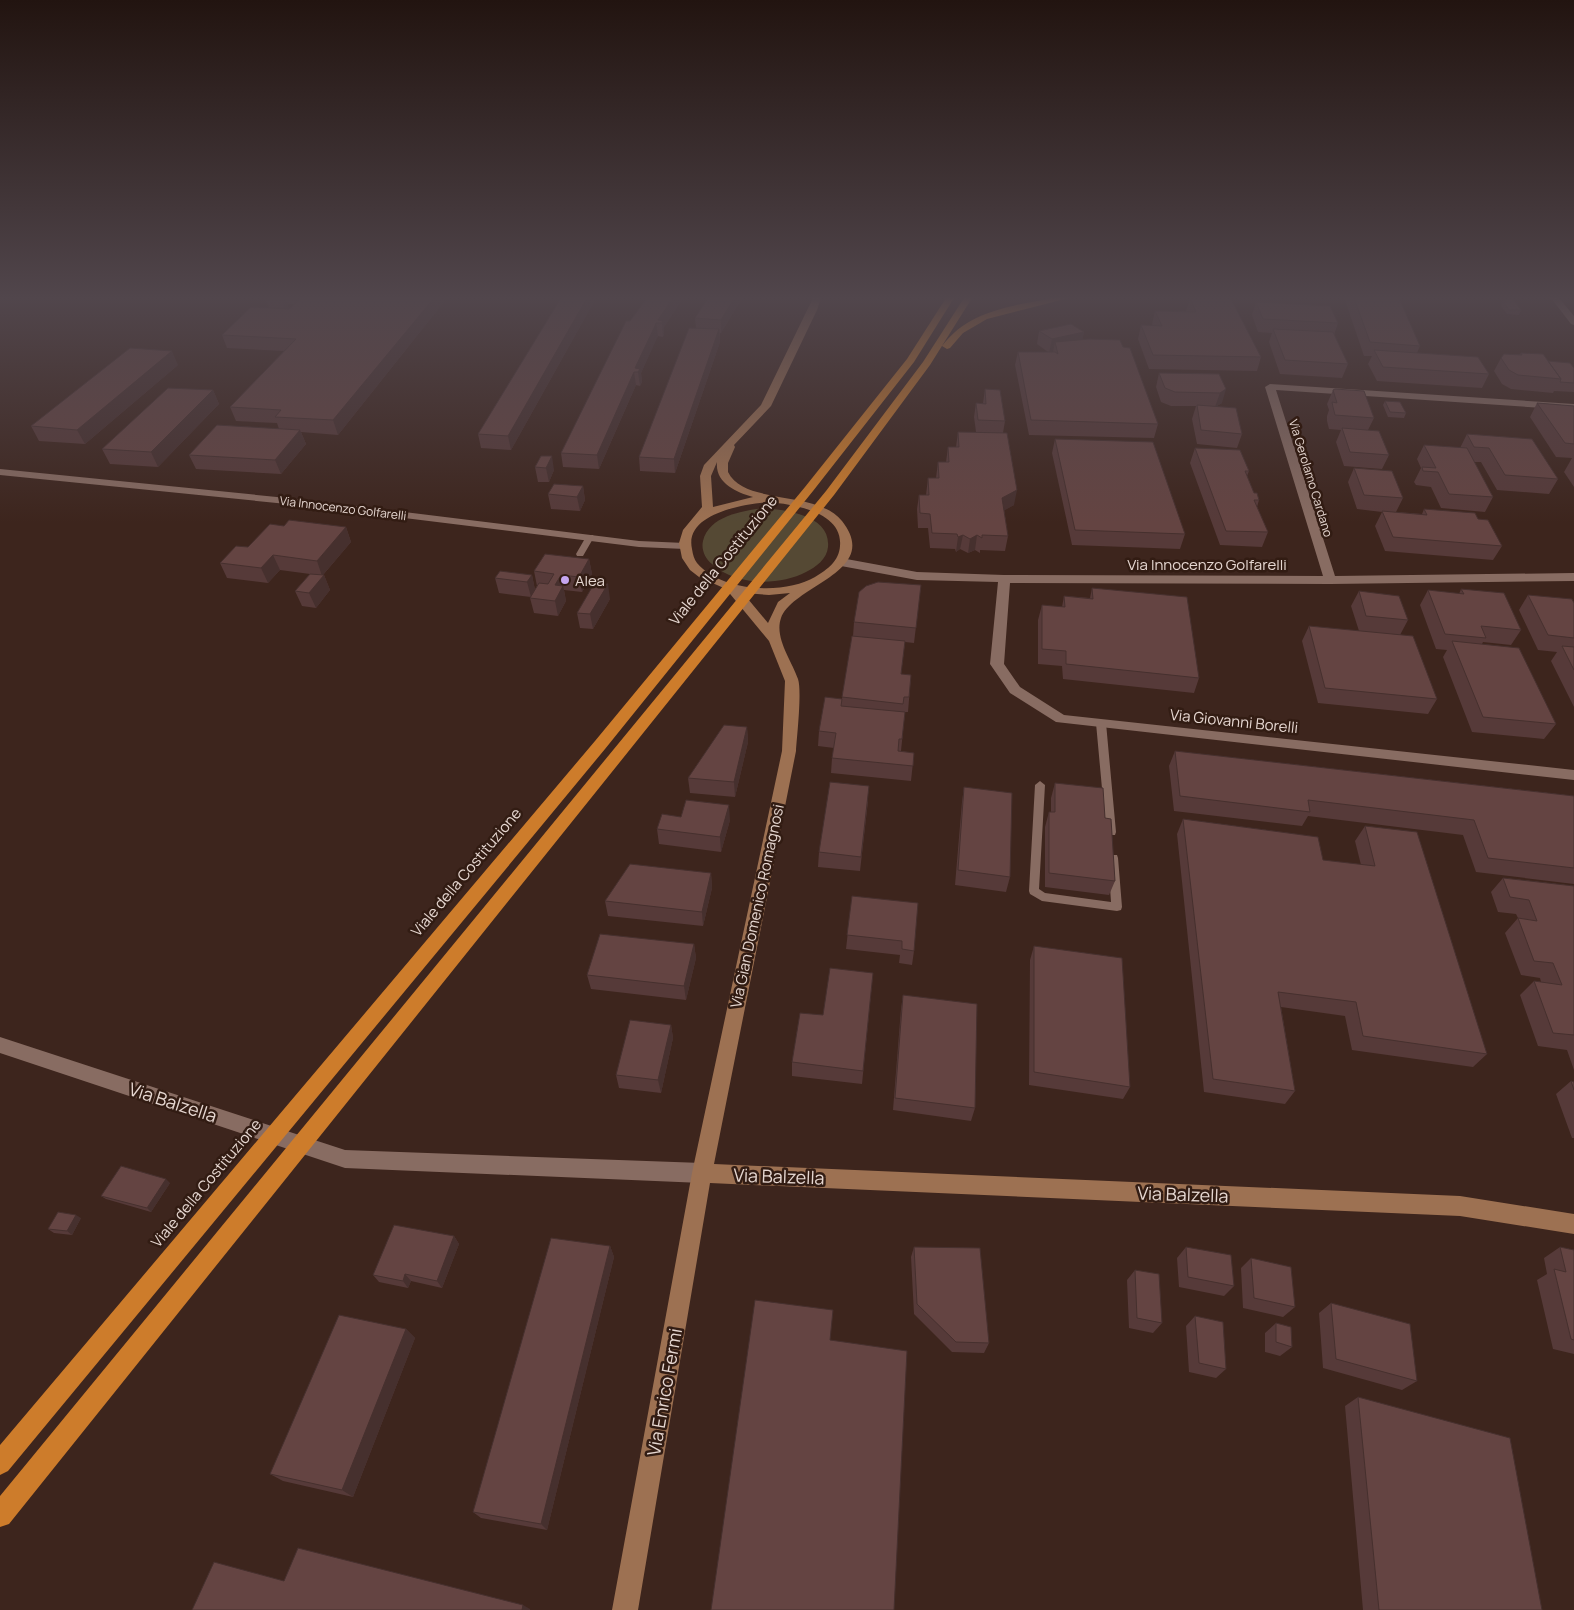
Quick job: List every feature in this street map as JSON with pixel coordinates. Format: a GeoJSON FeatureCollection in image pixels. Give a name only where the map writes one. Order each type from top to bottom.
{"type":"FeatureCollection","features":[{"type":"Feature","properties":{"kind":"highway","name":"Viale della Costituzione"},"geometry":{"type":"LineString","coordinates":[[0,1463],[600,745],[809,489],[901,373]]}},
{"type":"Feature","properties":{"kind":"highway"},"geometry":{"type":"LineString","coordinates":[[0,1515],[830,493],[919,373]]}},
{"type":"Feature","properties":{"kind":"street"},"geometry":{"type":"LineString","coordinates":[[697,521],[728,504],[748,500],[770,499],[791,501],[810,506],[826,514],[839,524],[846,536],[846,549],[841,562],[828,575],[808,584],[783,590],[757,591],[731,588],[712,580],[697,570],[688,559],[685,546],[686,537],[697,521],[708,507],[706,471],[714,458],[758,417],[766,406],[782,373]]}},
{"type":"Feature","properties":{"kind":"street","name":"Via Gerolamo Cardano"},"geometry":{"type":"LineString","coordinates":[[1330,580],[1270,387],[1574,407]]}},
{"type":"Feature","properties":{"kind":"street"},"geometry":{"type":"LineString","coordinates":[[732,442],[721,465],[723,473],[729,482],[736,487],[770,499]]}},
{"type":"Feature","properties":{"kind":"street","name":"Via Innocenzo Golfarelli"},"geometry":{"type":"LineString","coordinates":[[0,472],[306,503],[639,544],[685,546]]}},
{"type":"Feature","properties":{"kind":"street","name":"Via Innocenzo Golfarelli"},"geometry":{"type":"LineString","coordinates":[[841,562],[917,576],[1004,579],[1330,580],[1574,577]]}},
{"type":"Feature","properties":{"kind":"street","name":"Via Giovanni Borelli"},"geometry":{"type":"LineString","coordinates":[[1004,579],[997,664],[1014,690],[1061,719],[1574,775]]}},
{"type":"Feature","properties":{"kind":"street","name":"Via Gian Domenico Romagnosi"},"geometry":{"type":"LineString","coordinates":[[775,640],[774,620],[782,606],[808,584]]}},
{"type":"Feature","properties":{"kind":"street","name":"Via Gian Domenico Romagnosi"},"geometry":{"type":"LineString","coordinates":[[702,1173],[789,751],[792,681],[775,640],[731,588]]}},
{"type":"Feature","properties":{"kind":"street","name":"Via Balzella"},"geometry":{"type":"LineString","coordinates":[[0,1045],[345,1159],[1460,1206],[1574,1224]]}},
{"type":"Feature","properties":{"kind":"street","name":"Via Enrico Fermi"},"geometry":{"type":"LineString","coordinates":[[625,1610],[702,1173]]}},
{"type":"Feature","properties":{"kind":"lane"},"geometry":{"type":"LineString","coordinates":[[580,554],[590,537]]}},
{"type":"Feature","properties":{"kind":"lane"},"geometry":{"type":"LineString","coordinates":[[1040,785],[1034,891],[1042,897],[1118,906],[1101,723]]}},
{"type":"Feature","properties":{"kind":"shaded area"},"geometry":{"type":"Polygon","coordinates":[[[763,508],[783,510],[815,521],[827,536],[828,547],[826,555],[810,570],[795,577],[758,582],[733,576],[722,571],[707,559],[704,554],[703,541],[706,533],[712,526],[727,516],[763,508]]]}},
{"type":"Feature","properties":{"kind":"building"},"geometry":{"type":"Polygon","coordinates":[[[98,373],[145,373],[77,430],[31,426],[98,373]]]}},
{"type":"Feature","properties":{"kind":"building"},"geometry":{"type":"Polygon","coordinates":[[[263,373],[372,373],[333,420],[275,417],[281,410],[230,407],[263,373]]]}},
{"type":"Feature","properties":{"kind":"building"},"geometry":{"type":"Polygon","coordinates":[[[515,373],[544,373],[508,436],[478,434],[515,373]]]}},
{"type":"Feature","properties":{"kind":"building"},"geometry":{"type":"Polygon","coordinates":[[[600,373],[633,373],[597,455],[561,453],[600,373]]]}},
{"type":"Feature","properties":{"kind":"building"},"geometry":{"type":"Polygon","coordinates":[[[672,373],[704,373],[674,459],[639,457],[672,373]]]}},
{"type":"Feature","properties":{"kind":"building"},"geometry":{"type":"Polygon","coordinates":[[[1022,373],[1139,373],[1158,424],[1031,420],[1022,373]]]}},
{"type":"Feature","properties":{"kind":"building"},"geometry":{"type":"Polygon","coordinates":[[[1159,373],[1219,374],[1226,389],[1220,393],[1175,392],[1165,388],[1159,373]]]}},
{"type":"Feature","properties":{"kind":"building"},"geometry":{"type":"Polygon","coordinates":[[[1515,373],[1557,373],[1561,379],[1515,373]]]}},
{"type":"Feature","properties":{"kind":"building"},"geometry":{"type":"Polygon","coordinates":[[[1557,373],[1574,373],[1574,383],[1560,382],[1561,379],[1557,373]]]}},
{"type":"Feature","properties":{"kind":"building"},"geometry":{"type":"Polygon","coordinates":[[[168,388],[213,390],[151,452],[102,449],[168,388]]]}},
{"type":"Feature","properties":{"kind":"building"},"geometry":{"type":"Polygon","coordinates":[[[985,389],[1000,390],[1005,421],[978,420],[976,403],[986,404],[985,389]]]}},
{"type":"Feature","properties":{"kind":"building"},"geometry":{"type":"Polygon","coordinates":[[[1333,390],[1364,391],[1374,418],[1335,415],[1332,402],[1337,403],[1333,390]]]}},
{"type":"Feature","properties":{"kind":"building"},"geometry":{"type":"Polygon","coordinates":[[[1385,401],[1400,402],[1406,413],[1390,412],[1385,401]]]}},
{"type":"Feature","properties":{"kind":"building"},"geometry":{"type":"Polygon","coordinates":[[[1537,403],[1574,406],[1574,444],[1565,443],[1537,403]]]}},
{"type":"Feature","properties":{"kind":"building"},"geometry":{"type":"Polygon","coordinates":[[[1197,405],[1236,408],[1242,434],[1201,430],[1197,405]]]}},
{"type":"Feature","properties":{"kind":"building"},"geometry":{"type":"Polygon","coordinates":[[[217,425],[300,430],[275,460],[189,455],[217,425]]]}},
{"type":"Feature","properties":{"kind":"building"},"geometry":{"type":"Polygon","coordinates":[[[1342,428],[1379,431],[1389,455],[1350,452],[1342,428]]]}},
{"type":"Feature","properties":{"kind":"building"},"geometry":{"type":"Polygon","coordinates":[[[958,432],[1007,433],[1017,490],[1002,498],[1008,536],[982,535],[982,538],[977,535],[970,539],[963,535],[958,537],[957,534],[932,533],[930,514],[920,513],[919,495],[929,495],[928,478],[939,478],[938,462],[949,462],[948,447],[959,447],[958,432]]]}},
{"type":"Feature","properties":{"kind":"building"},"geometry":{"type":"Polygon","coordinates":[[[1467,434],[1532,439],[1558,479],[1505,475],[1489,448],[1474,447],[1467,434]]]}},
{"type":"Feature","properties":{"kind":"building"},"geometry":{"type":"Polygon","coordinates":[[[1055,439],[1153,442],[1185,534],[1075,530],[1055,439]]]}},
{"type":"Feature","properties":{"kind":"building"},"geometry":{"type":"Polygon","coordinates":[[[1424,445],[1467,448],[1493,497],[1449,494],[1438,472],[1423,471],[1422,467],[1436,468],[1424,445]]]}},
{"type":"Feature","properties":{"kind":"building"},"geometry":{"type":"Polygon","coordinates":[[[1195,448],[1240,450],[1249,471],[1245,471],[1259,500],[1254,500],[1268,532],[1226,531],[1195,448]]]}},
{"type":"Feature","properties":{"kind":"building"},"geometry":{"type":"Polygon","coordinates":[[[541,456],[552,456],[546,468],[535,467],[541,456]]]}},
{"type":"Feature","properties":{"kind":"building"},"geometry":{"type":"Polygon","coordinates":[[[1354,468],[1392,471],[1403,498],[1364,495],[1354,468]]]}},
{"type":"Feature","properties":{"kind":"building"},"geometry":{"type":"Polygon","coordinates":[[[554,484],[583,486],[577,497],[548,494],[554,484]]]}},
{"type":"Feature","properties":{"kind":"building"},"geometry":{"type":"Polygon","coordinates":[[[1424,509],[1475,513],[1478,519],[1488,520],[1502,546],[1393,537],[1382,511],[1427,515],[1424,509]]]}},
{"type":"Feature","properties":{"kind":"building"},"geometry":{"type":"Polygon","coordinates":[[[289,520],[346,527],[317,561],[273,555],[261,568],[220,563],[236,546],[248,547],[270,524],[284,526],[289,520]]]}},
{"type":"Feature","properties":{"kind":"building"},"geometry":{"type":"Polygon","coordinates":[[[545,554],[589,559],[579,577],[561,575],[555,585],[563,586],[555,601],[530,598],[539,583],[548,584],[554,574],[534,571],[545,554]]]}},
{"type":"Feature","properties":{"kind":"building"},"geometry":{"type":"Polygon","coordinates":[[[500,571],[532,575],[527,582],[495,578],[500,571]]]}},
{"type":"Feature","properties":{"kind":"building"},"geometry":{"type":"Polygon","coordinates":[[[310,574],[324,575],[309,593],[295,591],[310,574]]]}},
{"type":"Feature","properties":{"kind":"building"},"geometry":{"type":"Polygon","coordinates":[[[595,582],[608,584],[590,614],[577,613],[595,582]]]}},
{"type":"Feature","properties":{"kind":"building"},"geometry":{"type":"Polygon","coordinates":[[[878,582],[921,585],[916,628],[854,622],[859,592],[866,586],[878,582]]]}},
{"type":"Feature","properties":{"kind":"building"},"geometry":{"type":"Polygon","coordinates":[[[1092,588],[1187,597],[1199,678],[1066,664],[1066,651],[1042,649],[1042,605],[1065,607],[1064,596],[1093,599],[1092,588]]]}},
{"type":"Feature","properties":{"kind":"building"},"geometry":{"type":"Polygon","coordinates":[[[1461,589],[1504,593],[1521,630],[1481,626],[1486,638],[1445,634],[1428,590],[1464,594],[1461,589]]]}},
{"type":"Feature","properties":{"kind":"building"},"geometry":{"type":"Polygon","coordinates":[[[1359,591],[1399,596],[1408,620],[1366,616],[1359,591]]]}},
{"type":"Feature","properties":{"kind":"building"},"geometry":{"type":"Polygon","coordinates":[[[1528,595],[1572,599],[1574,603],[1574,638],[1548,635],[1528,595]]]}},
{"type":"Feature","properties":{"kind":"building"},"geometry":{"type":"Polygon","coordinates":[[[1309,626],[1413,636],[1437,699],[1325,688],[1309,626]]]}},
{"type":"Feature","properties":{"kind":"building"},"geometry":{"type":"Polygon","coordinates":[[[852,636],[905,641],[901,674],[911,675],[909,697],[904,697],[903,704],[842,697],[852,636]]]}},
{"type":"Feature","properties":{"kind":"building"},"geometry":{"type":"Polygon","coordinates":[[[1452,641],[1519,648],[1556,724],[1483,717],[1452,641]]]}},
{"type":"Feature","properties":{"kind":"building"},"geometry":{"type":"Polygon","coordinates":[[[1562,646],[1574,647],[1574,670],[1562,646]]]}},
{"type":"Feature","properties":{"kind":"building"},"geometry":{"type":"Polygon","coordinates":[[[825,697],[842,699],[841,706],[905,712],[902,739],[899,739],[898,751],[914,753],[913,766],[832,758],[836,733],[819,731],[825,697]]]}},
{"type":"Feature","properties":{"kind":"building"},"geometry":{"type":"Polygon","coordinates":[[[724,725],[747,727],[734,782],[688,778],[724,725]]]}},
{"type":"Feature","properties":{"kind":"building"},"geometry":{"type":"Polygon","coordinates":[[[1175,751],[1574,796],[1574,868],[1488,858],[1474,820],[1308,800],[1310,812],[1180,796],[1175,751]]]}},
{"type":"Feature","properties":{"kind":"building"},"geometry":{"type":"Polygon","coordinates":[[[830,782],[869,786],[861,857],[819,852],[830,782]]]}},
{"type":"Feature","properties":{"kind":"building"},"geometry":{"type":"Polygon","coordinates":[[[1055,783],[1103,788],[1105,818],[1111,819],[1115,881],[1049,873],[1049,812],[1055,812],[1055,783]]]}},
{"type":"Feature","properties":{"kind":"building"},"geometry":{"type":"Polygon","coordinates":[[[964,787],[1012,793],[1010,877],[958,870],[964,787]]]}},
{"type":"Feature","properties":{"kind":"building"},"geometry":{"type":"Polygon","coordinates":[[[686,800],[729,805],[720,837],[657,829],[662,814],[681,817],[686,800]]]}},
{"type":"Feature","properties":{"kind":"building"},"geometry":{"type":"Polygon","coordinates":[[[1183,819],[1318,837],[1323,860],[1375,866],[1365,826],[1417,832],[1487,1054],[1363,1036],[1356,1002],[1278,992],[1295,1091],[1213,1079],[1183,819]]]}},
{"type":"Feature","properties":{"kind":"building"},"geometry":{"type":"Polygon","coordinates":[[[630,864],[711,873],[702,912],[605,901],[630,864]]]}},
{"type":"Feature","properties":{"kind":"building"},"geometry":{"type":"Polygon","coordinates":[[[1503,878],[1574,886],[1574,1035],[1553,1033],[1534,981],[1562,985],[1553,963],[1534,961],[1518,918],[1537,921],[1529,900],[1510,897],[1503,878]]]}},
{"type":"Feature","properties":{"kind":"building"},"geometry":{"type":"Polygon","coordinates":[[[852,896],[918,903],[914,951],[902,949],[902,941],[847,935],[852,896]]]}},
{"type":"Feature","properties":{"kind":"building"},"geometry":{"type":"Polygon","coordinates":[[[600,934],[694,944],[684,986],[587,975],[600,934]]]}},
{"type":"Feature","properties":{"kind":"building"},"geometry":{"type":"Polygon","coordinates":[[[1034,946],[1122,958],[1130,1087],[1034,1072],[1034,946]]]}},
{"type":"Feature","properties":{"kind":"building"},"geometry":{"type":"Polygon","coordinates":[[[830,968],[873,973],[863,1071],[792,1062],[800,1013],[823,1015],[830,968]]]}},
{"type":"Feature","properties":{"kind":"building"},"geometry":{"type":"Polygon","coordinates":[[[903,995],[977,1004],[975,1108],[895,1098],[903,995]]]}},
{"type":"Feature","properties":{"kind":"building"},"geometry":{"type":"Polygon","coordinates":[[[630,1020],[671,1025],[658,1080],[616,1075],[630,1020]]]}},
{"type":"Feature","properties":{"kind":"building"},"geometry":{"type":"Polygon","coordinates":[[[121,1166],[166,1179],[147,1208],[101,1196],[121,1166]]]}},
{"type":"Feature","properties":{"kind":"building"},"geometry":{"type":"Polygon","coordinates":[[[58,1212],[76,1215],[67,1231],[48,1229],[58,1212]]]}},
{"type":"Feature","properties":{"kind":"building"},"geometry":{"type":"Polygon","coordinates":[[[394,1225],[454,1236],[437,1281],[405,1274],[403,1281],[373,1275],[394,1225]]]}},
{"type":"Feature","properties":{"kind":"building"},"geometry":{"type":"Polygon","coordinates":[[[551,1238],[610,1246],[541,1524],[473,1512],[551,1238]]]}},
{"type":"Feature","properties":{"kind":"building"},"geometry":{"type":"Polygon","coordinates":[[[914,1247],[980,1248],[989,1343],[956,1342],[917,1304],[914,1247]]]}},
{"type":"Feature","properties":{"kind":"building"},"geometry":{"type":"Polygon","coordinates":[[[1186,1247],[1231,1255],[1234,1286],[1188,1277],[1186,1247]]]}},
{"type":"Feature","properties":{"kind":"building"},"geometry":{"type":"Polygon","coordinates":[[[1560,1247],[1574,1250],[1574,1340],[1571,1339],[1554,1269],[1566,1272],[1560,1247]]]}},
{"type":"Feature","properties":{"kind":"building"},"geometry":{"type":"Polygon","coordinates":[[[1251,1258],[1291,1267],[1295,1307],[1254,1298],[1251,1258]]]}},
{"type":"Feature","properties":{"kind":"building"},"geometry":{"type":"Polygon","coordinates":[[[1135,1270],[1159,1274],[1162,1323],[1137,1318],[1135,1270]]]}},
{"type":"Feature","properties":{"kind":"building"},"geometry":{"type":"Polygon","coordinates":[[[755,1300],[833,1310],[830,1340],[907,1351],[894,1610],[711,1610],[755,1300]]]}},
{"type":"Feature","properties":{"kind":"building"},"geometry":{"type":"Polygon","coordinates":[[[1331,1303],[1410,1324],[1417,1381],[1336,1359],[1331,1303]]]}},
{"type":"Feature","properties":{"kind":"building"},"geometry":{"type":"Polygon","coordinates":[[[339,1315],[406,1329],[342,1490],[270,1474],[339,1315]]]}},
{"type":"Feature","properties":{"kind":"building"},"geometry":{"type":"Polygon","coordinates":[[[1195,1316],[1223,1322],[1226,1369],[1199,1363],[1195,1316]]]}},
{"type":"Feature","properties":{"kind":"building"},"geometry":{"type":"Polygon","coordinates":[[[1276,1323],[1291,1327],[1292,1347],[1276,1342],[1276,1323]]]}},
{"type":"Feature","properties":{"kind":"building"},"geometry":{"type":"Polygon","coordinates":[[[1358,1397],[1510,1438],[1542,1610],[1379,1610],[1358,1397]]]}},
{"type":"Feature","properties":{"kind":"building"},"geometry":{"type":"Polygon","coordinates":[[[298,1548],[523,1605],[522,1610],[192,1610],[214,1562],[284,1581],[298,1548]]]}},
{"type":"Feature","properties":{"kind":"place","name":"Alea"},"geometry":{"type":"Point","coordinates":[565,580]}}]}
